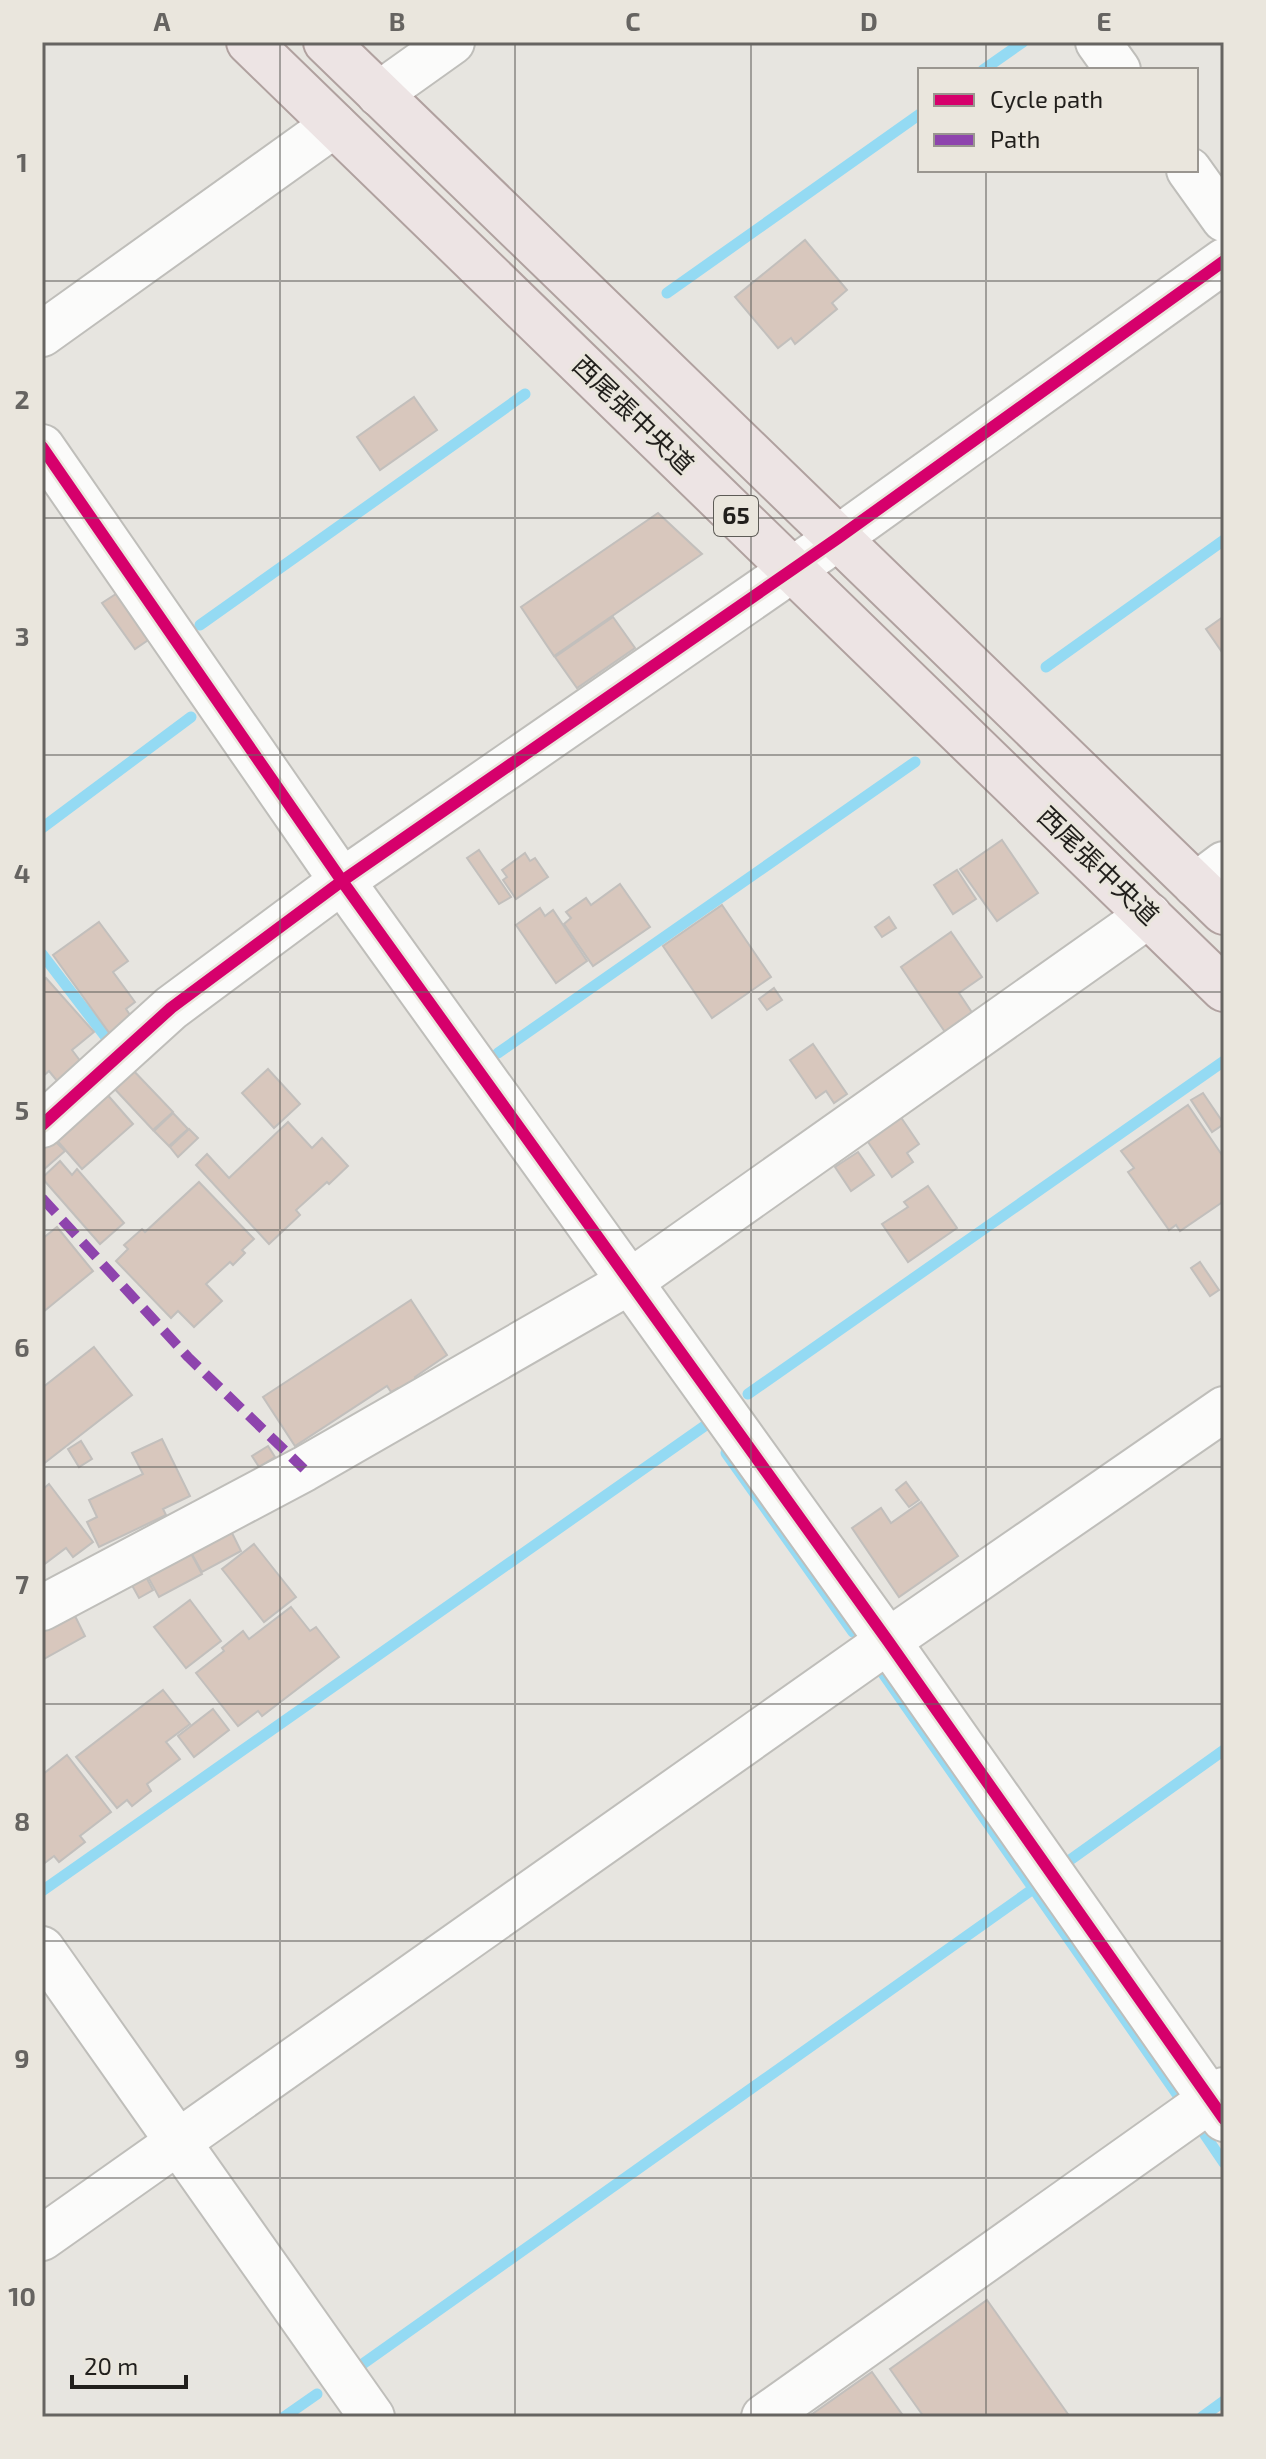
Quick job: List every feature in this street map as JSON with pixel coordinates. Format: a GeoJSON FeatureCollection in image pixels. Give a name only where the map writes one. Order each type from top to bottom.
{"type":"FeatureCollection","features":[{"type":"Feature","properties":{"kind":"main road","name":"西尾張中央道"},"geometry":{"type":"LineString","coordinates":[[249,42],[1224,989]]}},
{"type":"Feature","properties":{"kind":"main road","name":"西尾張中央道"},"geometry":{"type":"LineString","coordinates":[[326,42],[838,538],[1215,887]]}},
{"type":"Feature","properties":{"kind":"street"},"geometry":{"type":"LineString","coordinates":[[379,94],[452,42]]}},
{"type":"Feature","properties":{"kind":"street"},"geometry":{"type":"LineString","coordinates":[[1098,42],[1117,68]]}},
{"type":"Feature","properties":{"kind":"street"},"geometry":{"type":"LineString","coordinates":[[42,334],[334,125]]}},
{"type":"Feature","properties":{"kind":"street"},"geometry":{"type":"LineString","coordinates":[[1190,172],[1224,219]]}},
{"type":"Feature","properties":{"kind":"street"},"geometry":{"type":"LineString","coordinates":[[42,1125],[171,1008],[342,881],[838,538],[1224,261]]}},
{"type":"Feature","properties":{"kind":"street"},"geometry":{"type":"LineString","coordinates":[[42,447],[342,881],[1220,2103],[764,2417]]}},
{"type":"Feature","properties":{"kind":"street"},"geometry":{"type":"LineString","coordinates":[[42,1608],[304,1469],[631,1281],[1149,915]]}},
{"type":"Feature","properties":{"kind":"street"},"geometry":{"type":"LineString","coordinates":[[42,2238],[888,1641],[1224,1409]]}},
{"type":"Feature","properties":{"kind":"street"},"geometry":{"type":"LineString","coordinates":[[42,1949],[372,2417]]}},
{"type":"Feature","properties":{"kind":"building"},"geometry":{"type":"Polygon","coordinates":[[[805,240],[847,290],[832,303],[837,309],[795,344],[791,338],[778,348],[735,297],[805,240]]]}},
{"type":"Feature","properties":{"kind":"building"},"geometry":{"type":"Polygon","coordinates":[[[414,397],[437,430],[380,470],[357,437],[414,397]]]}},
{"type":"Feature","properties":{"kind":"building"},"geometry":{"type":"Polygon","coordinates":[[[658,513],[702,554],[554,656],[521,607],[658,513]]]}},
{"type":"Feature","properties":{"kind":"building"},"geometry":{"type":"Polygon","coordinates":[[[122,590],[154,636],[135,649],[102,603],[122,590]]]}},
{"type":"Feature","properties":{"kind":"building"},"geometry":{"type":"Polygon","coordinates":[[[613,617],[635,648],[577,688],[555,657],[613,617]]]}},
{"type":"Feature","properties":{"kind":"building"},"geometry":{"type":"Polygon","coordinates":[[[1224,619],[1224,655],[1206,629],[1224,619]]]}},
{"type":"Feature","properties":{"kind":"building"},"geometry":{"type":"Polygon","coordinates":[[[1002,840],[1038,893],[997,921],[960,869],[1002,840]]]}},
{"type":"Feature","properties":{"kind":"building"},"geometry":{"type":"Polygon","coordinates":[[[479,850],[511,897],[499,904],[467,858],[479,850]]]}},
{"type":"Feature","properties":{"kind":"building"},"geometry":{"type":"Polygon","coordinates":[[[525,853],[530,861],[535,858],[548,877],[516,899],[503,880],[507,877],[502,870],[525,853]]]}},
{"type":"Feature","properties":{"kind":"building"},"geometry":{"type":"Polygon","coordinates":[[[957,870],[976,899],[953,914],[934,885],[957,870]]]}},
{"type":"Feature","properties":{"kind":"building"},"geometry":{"type":"Polygon","coordinates":[[[620,884],[650,927],[593,966],[564,924],[571,918],[566,912],[586,898],[591,905],[620,884]]]}},
{"type":"Feature","properties":{"kind":"building"},"geometry":{"type":"Polygon","coordinates":[[[722,905],[771,977],[712,1018],[663,946],[722,905]]]}},
{"type":"Feature","properties":{"kind":"building"},"geometry":{"type":"Polygon","coordinates":[[[540,908],[545,916],[553,910],[587,961],[556,983],[516,925],[540,908]]]}},
{"type":"Feature","properties":{"kind":"building"},"geometry":{"type":"Polygon","coordinates":[[[889,917],[896,928],[882,937],[875,927],[889,917]]]}},
{"type":"Feature","properties":{"kind":"building"},"geometry":{"type":"Polygon","coordinates":[[[99,922],[128,961],[113,972],[135,1002],[126,1009],[132,1018],[110,1034],[53,955],[99,922]]]}},
{"type":"Feature","properties":{"kind":"building"},"geometry":{"type":"Polygon","coordinates":[[[951,932],[982,977],[959,993],[977,1020],[949,1038],[901,967],[951,932]]]}},
{"type":"Feature","properties":{"kind":"building"},"geometry":{"type":"Polygon","coordinates":[[[46,978],[94,1032],[72,1050],[81,1062],[58,1082],[49,1071],[42,1077],[42,982],[46,978]]]}},
{"type":"Feature","properties":{"kind":"building"},"geometry":{"type":"Polygon","coordinates":[[[774,988],[782,1000],[767,1010],[759,999],[774,988]]]}},
{"type":"Feature","properties":{"kind":"building"},"geometry":{"type":"Polygon","coordinates":[[[813,1044],[847,1094],[834,1103],[826,1091],[816,1098],[790,1060],[813,1044]]]}},
{"type":"Feature","properties":{"kind":"building"},"geometry":{"type":"Polygon","coordinates":[[[130,1067],[173,1112],[153,1130],[111,1085],[130,1067]]]}},
{"type":"Feature","properties":{"kind":"building"},"geometry":{"type":"Polygon","coordinates":[[[268,1069],[300,1104],[274,1128],[242,1093],[268,1069]]]}},
{"type":"Feature","properties":{"kind":"building"},"geometry":{"type":"Polygon","coordinates":[[[105,1092],[133,1124],[82,1169],[54,1137],[105,1092]]]}},
{"type":"Feature","properties":{"kind":"building"},"geometry":{"type":"Polygon","coordinates":[[[1203,1093],[1224,1124],[1212,1132],[1191,1100],[1203,1093]]]}},
{"type":"Feature","properties":{"kind":"building"},"geometry":{"type":"Polygon","coordinates":[[[1188,1105],[1224,1158],[1224,1201],[1180,1231],[1176,1225],[1169,1230],[1128,1172],[1134,1168],[1121,1151],[1188,1105]]]}},
{"type":"Feature","properties":{"kind":"building"},"geometry":{"type":"Polygon","coordinates":[[[173,1113],[188,1129],[169,1146],[154,1131],[173,1113]]]}},
{"type":"Feature","properties":{"kind":"building"},"geometry":{"type":"Polygon","coordinates":[[[898,1113],[919,1144],[907,1153],[913,1162],[892,1177],[864,1136],[898,1113]]]}},
{"type":"Feature","properties":{"kind":"building"},"geometry":{"type":"Polygon","coordinates":[[[288,1122],[312,1148],[322,1138],[348,1166],[296,1210],[300,1215],[269,1244],[196,1165],[207,1154],[229,1178],[288,1122]]]}},
{"type":"Feature","properties":{"kind":"building"},"geometry":{"type":"Polygon","coordinates":[[[189,1129],[198,1138],[178,1157],[170,1147],[189,1129]]]}},
{"type":"Feature","properties":{"kind":"building"},"geometry":{"type":"Polygon","coordinates":[[[53,1139],[65,1151],[42,1171],[42,1149],[53,1139]]]}},
{"type":"Feature","properties":{"kind":"building"},"geometry":{"type":"Polygon","coordinates":[[[858,1152],[874,1175],[851,1191],[835,1167],[858,1152]]]}},
{"type":"Feature","properties":{"kind":"building"},"geometry":{"type":"Polygon","coordinates":[[[60,1161],[72,1175],[77,1169],[124,1223],[100,1244],[42,1178],[60,1161]]]}},
{"type":"Feature","properties":{"kind":"building"},"geometry":{"type":"Polygon","coordinates":[[[199,1182],[254,1239],[242,1250],[245,1253],[233,1265],[230,1262],[206,1284],[222,1301],[194,1327],[178,1311],[171,1318],[116,1261],[128,1249],[124,1245],[142,1229],[145,1232],[199,1182]]]}},
{"type":"Feature","properties":{"kind":"building"},"geometry":{"type":"Polygon","coordinates":[[[928,1186],[957,1228],[908,1262],[882,1224],[908,1207],[904,1202],[928,1186]]]}},
{"type":"Feature","properties":{"kind":"building"},"geometry":{"type":"Polygon","coordinates":[[[57,1227],[93,1271],[42,1313],[42,1239],[57,1227]]]}},
{"type":"Feature","properties":{"kind":"building"},"geometry":{"type":"Polygon","coordinates":[[[1200,1262],[1219,1290],[1210,1296],[1191,1268],[1200,1262]]]}},
{"type":"Feature","properties":{"kind":"building"},"geometry":{"type":"Polygon","coordinates":[[[411,1300],[447,1355],[415,1377],[419,1385],[403,1395],[398,1388],[391,1392],[387,1386],[295,1446],[263,1397],[411,1300]]]}},
{"type":"Feature","properties":{"kind":"building"},"geometry":{"type":"Polygon","coordinates":[[[94,1347],[132,1395],[42,1465],[42,1388],[94,1347]]]}},
{"type":"Feature","properties":{"kind":"building"},"geometry":{"type":"Polygon","coordinates":[[[162,1439],[190,1496],[163,1509],[166,1515],[99,1547],[87,1522],[97,1517],[89,1500],[143,1474],[132,1453],[162,1439]]]}},
{"type":"Feature","properties":{"kind":"building"},"geometry":{"type":"Polygon","coordinates":[[[81,1441],[92,1459],[79,1467],[68,1449],[81,1441]]]}},
{"type":"Feature","properties":{"kind":"building"},"geometry":{"type":"Polygon","coordinates":[[[268,1446],[275,1457],[259,1467],[252,1456],[268,1446]]]}},
{"type":"Feature","properties":{"kind":"building"},"geometry":{"type":"Polygon","coordinates":[[[906,1482],[919,1500],[909,1507],[896,1490],[906,1482]]]}},
{"type":"Feature","properties":{"kind":"building"},"geometry":{"type":"Polygon","coordinates":[[[49,1484],[93,1542],[73,1557],[66,1548],[42,1566],[42,1490],[49,1484]]]}},
{"type":"Feature","properties":{"kind":"building"},"geometry":{"type":"Polygon","coordinates":[[[921,1502],[958,1556],[899,1597],[852,1528],[881,1508],[891,1523],[921,1502]]]}},
{"type":"Feature","properties":{"kind":"building"},"geometry":{"type":"Polygon","coordinates":[[[229,1527],[241,1551],[202,1572],[189,1549],[229,1527]]]}},
{"type":"Feature","properties":{"kind":"building"},"geometry":{"type":"Polygon","coordinates":[[[186,1544],[202,1574],[159,1597],[143,1568],[186,1544]]]}},
{"type":"Feature","properties":{"kind":"building"},"geometry":{"type":"Polygon","coordinates":[[[254,1544],[296,1597],[264,1622],[222,1569],[254,1544]]]}},
{"type":"Feature","properties":{"kind":"building"},"geometry":{"type":"Polygon","coordinates":[[[144,1573],[153,1590],[139,1598],[129,1580],[144,1573]]]}},
{"type":"Feature","properties":{"kind":"building"},"geometry":{"type":"Polygon","coordinates":[[[190,1600],[221,1641],[186,1668],[154,1627],[190,1600]]]}},
{"type":"Feature","properties":{"kind":"building"},"geometry":{"type":"Polygon","coordinates":[[[291,1607],[310,1631],[316,1627],[339,1657],[262,1716],[258,1711],[238,1726],[196,1673],[243,1631],[249,1639],[291,1607]]]}},
{"type":"Feature","properties":{"kind":"building"},"geometry":{"type":"Polygon","coordinates":[[[71,1608],[85,1636],[42,1660],[42,1624],[71,1608]]]}},
{"type":"Feature","properties":{"kind":"building"},"geometry":{"type":"Polygon","coordinates":[[[163,1690],[190,1724],[166,1742],[180,1759],[147,1784],[151,1791],[132,1806],[127,1800],[117,1808],[76,1757],[163,1690]]]}},
{"type":"Feature","properties":{"kind":"building"},"geometry":{"type":"Polygon","coordinates":[[[213,1709],[229,1730],[194,1757],[178,1736],[213,1709]]]}},
{"type":"Feature","properties":{"kind":"building"},"geometry":{"type":"Polygon","coordinates":[[[67,1755],[111,1812],[80,1836],[85,1842],[59,1862],[54,1856],[42,1865],[42,1775],[67,1755]]]}},
{"type":"Feature","properties":{"kind":"building"},"geometry":{"type":"Polygon","coordinates":[[[987,2300],[1070,2417],[924,2417],[890,2369],[987,2300]]]}},
{"type":"Feature","properties":{"kind":"building"},"geometry":{"type":"Polygon","coordinates":[[[872,2372],[904,2417],[808,2417],[872,2372]]]}},
{"type":"Feature","properties":{"kind":"waterway"},"geometry":{"type":"LineString","coordinates":[[986,68],[1023,42]]}},
{"type":"Feature","properties":{"kind":"waterway"},"geometry":{"type":"LineString","coordinates":[[667,293],[918,115]]}},
{"type":"Feature","properties":{"kind":"waterway"},"geometry":{"type":"LineString","coordinates":[[200,625],[525,394]]}},
{"type":"Feature","properties":{"kind":"waterway"},"geometry":{"type":"LineString","coordinates":[[1046,667],[1224,540]]}},
{"type":"Feature","properties":{"kind":"waterway"},"geometry":{"type":"LineString","coordinates":[[42,828],[191,717]]}},
{"type":"Feature","properties":{"kind":"waterway"},"geometry":{"type":"LineString","coordinates":[[498,1053],[915,762]]}},
{"type":"Feature","properties":{"kind":"waterway"},"geometry":{"type":"LineString","coordinates":[[42,954],[108,1040]]}},
{"type":"Feature","properties":{"kind":"waterway"},"geometry":{"type":"LineString","coordinates":[[748,1394],[1224,1061]]}},
{"type":"Feature","properties":{"kind":"waterway"},"geometry":{"type":"LineString","coordinates":[[42,1891],[706,1425]]}},
{"type":"Feature","properties":{"kind":"waterway"},"geometry":{"type":"LineString","coordinates":[[726,1453],[853,1632]]}},
{"type":"Feature","properties":{"kind":"waterway"},"geometry":{"type":"LineString","coordinates":[[882,1672],[1177,2094]]}},
{"type":"Feature","properties":{"kind":"waterway"},"geometry":{"type":"LineString","coordinates":[[1070,1860],[1224,1750]]}},
{"type":"Feature","properties":{"kind":"waterway"},"geometry":{"type":"LineString","coordinates":[[357,2368],[1033,1889]]}},
{"type":"Feature","properties":{"kind":"waterway"},"geometry":{"type":"LineString","coordinates":[[1205,2135],[1224,2163]]}},
{"type":"Feature","properties":{"kind":"waterway"},"geometry":{"type":"LineString","coordinates":[[284,2417],[317,2394]]}},
{"type":"Feature","properties":{"kind":"waterway"},"geometry":{"type":"LineString","coordinates":[[1202,2417],[1224,2401]]}},
{"type":"Feature","properties":{"kind":"marked path"},"geometry":{"type":"LineString","coordinates":[[42,1198],[188,1357],[304,1469]]}},
{"type":"Feature","properties":{"kind":"cycle path"},"geometry":{"type":"LineString","coordinates":[[42,1125],[171,1008],[342,881],[838,538],[1224,261]]}},
{"type":"Feature","properties":{"kind":"cycle path"},"geometry":{"type":"LineString","coordinates":[[42,447],[342,881],[888,1641],[1224,2119]]}}]}
